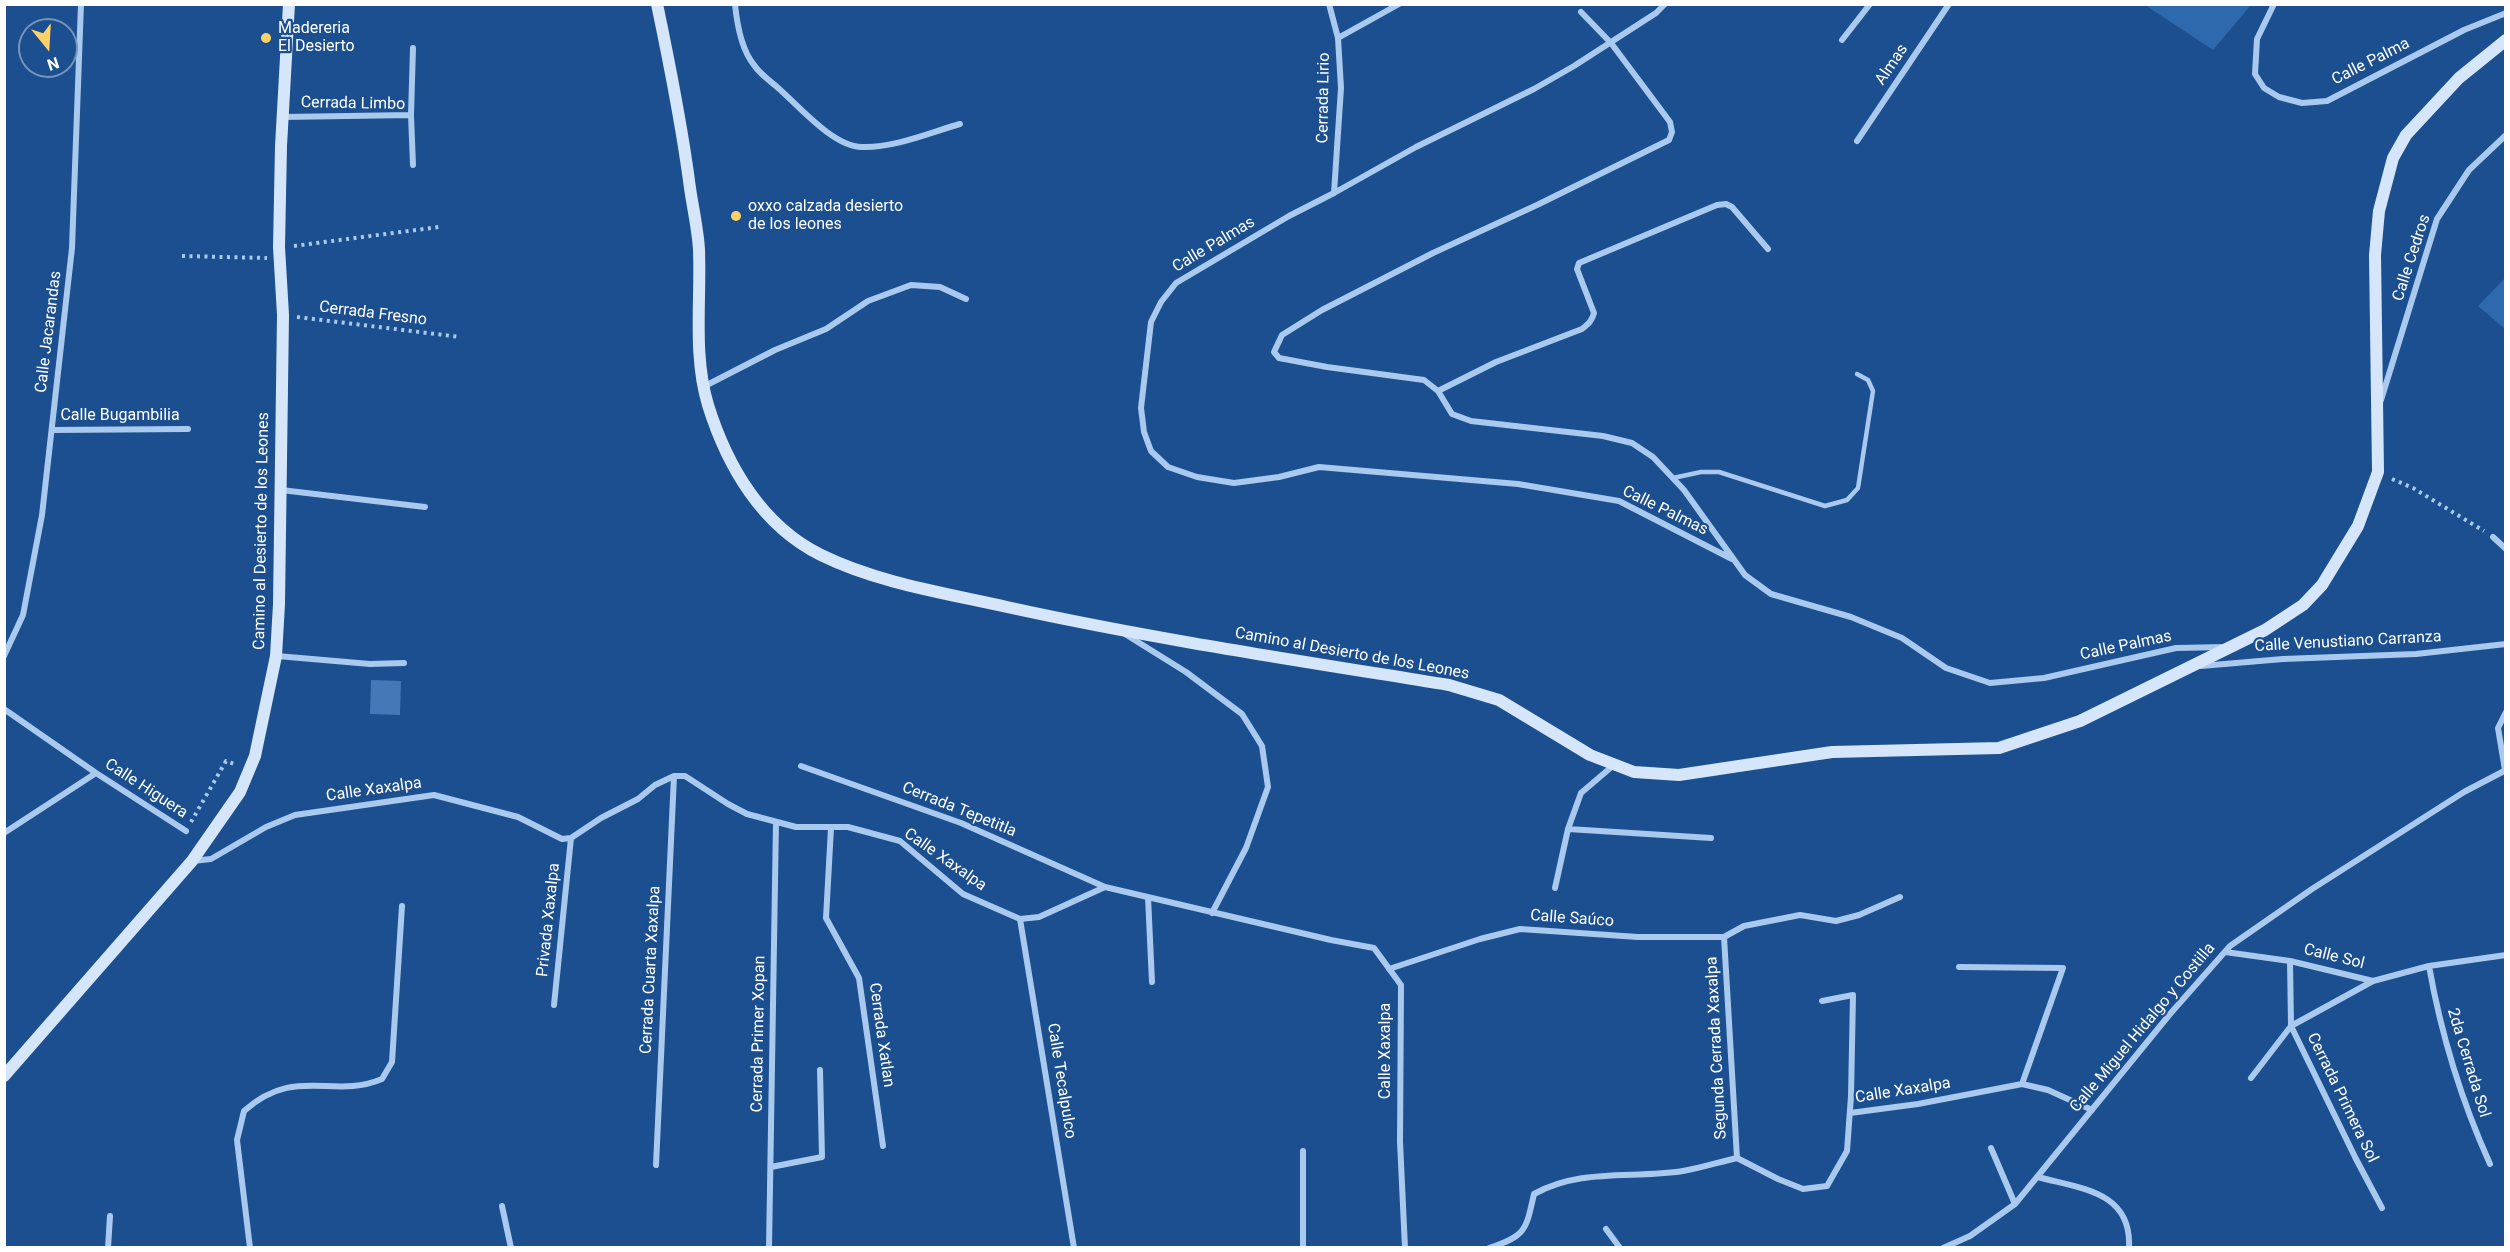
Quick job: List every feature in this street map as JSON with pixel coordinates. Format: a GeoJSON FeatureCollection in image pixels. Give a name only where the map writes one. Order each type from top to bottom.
{"type":"FeatureCollection","features":[{"type":"Feature","properties":{"kind":"main road","name":"Camino al Desierto de los Leones"},"geometry":{"type":"LineString","coordinates":[[4,1076],[192,861],[240,792],[255,756],[276,656],[283,315],[279,253],[289,4]]}},
{"type":"Feature","properties":{"kind":"main road","name":"Camino al Desierto de los Leones"},"geometry":{"type":"LineString","coordinates":[[657,4],[680,112],[699,249],[698,346],[703,387],[726,453],[738,476],[757,504],[791,536],[820,555],[906,585],[1120,632],[1449,685],[1498,700],[1590,754],[1634,772],[1679,775],[1832,752],[1999,748],[2080,721],[2234,647],[2293,611],[2322,585],[2358,526],[2378,472],[2374,255],[2379,211],[2393,158],[2406,135],[2459,78],[2505,40]]}},
{"type":"Feature","properties":{"kind":"street","name":"Calle Jacarandas"},"geometry":{"type":"LineString","coordinates":[[4,656],[23,615],[42,514],[72,248],[81,4]]}},
{"type":"Feature","properties":{"kind":"street"},"geometry":{"type":"LineString","coordinates":[[735,4],[736,21],[745,50],[753,64],[798,107],[844,142],[860,148],[877,146],[960,124]]}},
{"type":"Feature","properties":{"kind":"street","name":"Cerrada Lirio"},"geometry":{"type":"LineString","coordinates":[[1329,4],[1338,38],[1341,88],[1334,194]]}},
{"type":"Feature","properties":{"kind":"street"},"geometry":{"type":"LineString","coordinates":[[1338,38],[1399,4]]}},
{"type":"Feature","properties":{"kind":"street"},"geometry":{"type":"LineString","coordinates":[[1611,43],[1656,13],[1665,4]]}},
{"type":"Feature","properties":{"kind":"street"},"geometry":{"type":"LineString","coordinates":[[1842,40],[1870,4]]}},
{"type":"Feature","properties":{"kind":"street","name":"Almas"},"geometry":{"type":"LineString","coordinates":[[1857,141],[1949,4]]}},
{"type":"Feature","properties":{"kind":"street","name":"Calle Palma"},"geometry":{"type":"LineString","coordinates":[[2274,4],[2257,39],[2254,74],[2264,88],[2271,93],[2301,103],[2327,101],[2464,30],[2505,14]]}},
{"type":"Feature","properties":{"kind":"street","name":"Calle Palmas"},"geometry":{"type":"LineString","coordinates":[[1581,12],[1611,43],[1670,123],[1669,140],[1537,205],[1433,252],[1323,310],[1282,335],[1274,352],[1279,358],[1424,380],[1438,391],[1452,414],[1471,422],[1603,436],[1632,443],[1653,457],[1673,478],[1745,575],[1771,594],[1851,617],[1902,638],[1946,668],[1990,683],[2044,678],[2176,648],[2234,647]]}},
{"type":"Feature","properties":{"kind":"street","name":"Calle Palmas"},"geometry":{"type":"LineString","coordinates":[[1611,43],[1534,89],[1416,147],[1334,194],[1289,216],[1176,283],[1161,302],[1151,322],[1141,408],[1144,432],[1151,452],[1168,467],[1197,477],[1234,483],[1279,477],[1319,467],[1541,488],[1619,501],[1734,560]]}},
{"type":"Feature","properties":{"kind":"street"},"geometry":{"type":"LineString","coordinates":[[411,115],[413,48]]}},
{"type":"Feature","properties":{"kind":"street","name":"Cerrada Limbo"},"geometry":{"type":"LineString","coordinates":[[283,117],[411,115],[413,165]]}},
{"type":"Feature","properties":{"kind":"street","name":"Calle Cedros"},"geometry":{"type":"LineString","coordinates":[[2378,409],[2437,219],[2469,170],[2505,135]]}},
{"type":"Feature","properties":{"kind":"street"},"geometry":{"type":"LineString","coordinates":[[1438,391],[1496,362],[1582,329],[1592,320],[1594,313],[1577,269],[1579,262],[1618,245],[1717,205],[1726,204],[1732,207],[1768,249]]}},
{"type":"Feature","properties":{"kind":"street"},"geometry":{"type":"LineString","coordinates":[[703,387],[775,350],[826,329],[868,302],[910,285],[940,287],[966,299]]}},
{"type":"Feature","properties":{"kind":"street","name":"Calle Bugambilia"},"geometry":{"type":"LineString","coordinates":[[52,429],[188,429]]}},
{"type":"Feature","properties":{"kind":"street"},"geometry":{"type":"LineString","coordinates":[[281,490],[425,507]]}},
{"type":"Feature","properties":{"kind":"street"},"geometry":{"type":"LineString","coordinates":[[2493,537],[2505,549]]}},
{"type":"Feature","properties":{"kind":"street"},"geometry":{"type":"LineString","coordinates":[[1120,632],[1186,672],[1242,714],[1262,746],[1268,787],[1246,848],[1212,913]]}},
{"type":"Feature","properties":{"kind":"street","name":"Calle Venustiano Carranza"},"geometry":{"type":"LineString","coordinates":[[2193,667],[2283,659],[2416,654],[2505,644]]}},
{"type":"Feature","properties":{"kind":"street"},"geometry":{"type":"LineString","coordinates":[[276,656],[370,664],[404,663]]}},
{"type":"Feature","properties":{"kind":"street","name":"Calle Higuera"},"geometry":{"type":"LineString","coordinates":[[4,709],[96,773],[186,831]]}},
{"type":"Feature","properties":{"kind":"street"},"geometry":{"type":"LineString","coordinates":[[2505,712],[2498,728],[2505,770]]}},
{"type":"Feature","properties":{"kind":"street"},"geometry":{"type":"LineString","coordinates":[[1555,888],[1568,829],[1581,793],[1615,764]]}},
{"type":"Feature","properties":{"kind":"street","name":"Cerrada Tepetitla"},"geometry":{"type":"LineString","coordinates":[[801,766],[962,823],[1105,887]]}},
{"type":"Feature","properties":{"kind":"street","name":"Calle Miguel Hidalgo y Costilla"},"geometry":{"type":"LineString","coordinates":[[1943,1248],[1970,1236],[2014,1204],[2230,946],[2312,889],[2464,792],[2505,770]]}},
{"type":"Feature","properties":{"kind":"street"},"geometry":{"type":"LineString","coordinates":[[4,833],[96,773]]}},
{"type":"Feature","properties":{"kind":"street"},"geometry":{"type":"LineString","coordinates":[[571,838],[674,776]]}},
{"type":"Feature","properties":{"kind":"street","name":"Calle Xaxalpa"},"geometry":{"type":"LineString","coordinates":[[674,776],[685,776],[747,814],[796,827],[848,827],[900,841],[963,894],[1020,919]]}},
{"type":"Feature","properties":{"kind":"street","name":"Cerrada Cuarta Xaxalpa"},"geometry":{"type":"LineString","coordinates":[[656,1165],[674,776]]}},
{"type":"Feature","properties":{"kind":"street","name":"Calle Xaxalpa"},"geometry":{"type":"LineString","coordinates":[[192,861],[201,862],[211,859],[266,827],[295,815],[434,795],[518,817],[546,833],[562,839],[571,838]]}},
{"type":"Feature","properties":{"kind":"street","name":"Cerrada Primer Xopan"},"geometry":{"type":"LineString","coordinates":[[769,1248],[776,822]]}},
{"type":"Feature","properties":{"kind":"street","name":"Cerrada Xatlan"},"geometry":{"type":"LineString","coordinates":[[831,828],[826,918],[860,978],[883,1146]]}},
{"type":"Feature","properties":{"kind":"street"},"geometry":{"type":"LineString","coordinates":[[1568,829],[1711,838]]}},
{"type":"Feature","properties":{"kind":"street","name":"Privada Xaxalpa"},"geometry":{"type":"LineString","coordinates":[[554,1005],[571,838]]}},
{"type":"Feature","properties":{"kind":"street"},"geometry":{"type":"LineString","coordinates":[[1020,919],[1039,917],[1105,887]]}},
{"type":"Feature","properties":{"kind":"street","name":"Calle Xaxalpa"},"geometry":{"type":"LineString","coordinates":[[1105,887],[1374,948],[1401,985],[1400,1143],[1405,1248]]}},
{"type":"Feature","properties":{"kind":"street"},"geometry":{"type":"LineString","coordinates":[[1148,897],[1152,982]]}},
{"type":"Feature","properties":{"kind":"street"},"geometry":{"type":"LineString","coordinates":[[1724,937],[1744,927],[1800,915],[1836,921],[1859,915],[1900,897]]}},
{"type":"Feature","properties":{"kind":"street"},"geometry":{"type":"LineString","coordinates":[[250,1248],[237,1140],[244,1111],[270,1092],[300,1084],[362,1086],[382,1079],[392,1062],[402,906]]}},
{"type":"Feature","properties":{"kind":"street","name":"Calle Tecalpulco"},"geometry":{"type":"LineString","coordinates":[[1020,919],[1074,1248]]}},
{"type":"Feature","properties":{"kind":"street","name":"Calle Saúco"},"geometry":{"type":"LineString","coordinates":[[1389,969],[1480,939],[1520,929],[1638,938],[1724,937]]}},
{"type":"Feature","properties":{"kind":"street","name":"Segunda Cerrada Xaxalpa"},"geometry":{"type":"LineString","coordinates":[[1724,937],[1737,1158]]}},
{"type":"Feature","properties":{"kind":"street","name":"Calle Sol"},"geometry":{"type":"LineString","coordinates":[[2225,952],[2290,961],[2373,981],[2429,966],[2505,955]]}},
{"type":"Feature","properties":{"kind":"street","name":"Cerrada Primera Sol"},"geometry":{"type":"LineString","coordinates":[[2290,961],[2291,1026],[2382,1208]]}},
{"type":"Feature","properties":{"kind":"street","name":"2da Cerrada Sol"},"geometry":{"type":"LineString","coordinates":[[2429,966],[2442,1032],[2477,1136],[2490,1164]]}},
{"type":"Feature","properties":{"kind":"street"},"geometry":{"type":"LineString","coordinates":[[1959,967],[2063,968],[2022,1084]]}},
{"type":"Feature","properties":{"kind":"street"},"geometry":{"type":"LineString","coordinates":[[2251,1078],[2291,1026],[2373,981]]}},
{"type":"Feature","properties":{"kind":"street"},"geometry":{"type":"LineString","coordinates":[[1822,1001],[1852,995],[1850,1113]]}},
{"type":"Feature","properties":{"kind":"street"},"geometry":{"type":"LineString","coordinates":[[771,1167],[822,1157],[820,1070]]}},
{"type":"Feature","properties":{"kind":"street","name":"Calle Xaxalpa"},"geometry":{"type":"LineString","coordinates":[[1737,1158],[1803,1189],[1827,1186],[1847,1151],[1850,1113],[1918,1104],[2022,1084],[2048,1090],[2092,1110]]}},
{"type":"Feature","properties":{"kind":"street"},"geometry":{"type":"LineString","coordinates":[[1991,1148],[2014,1204]]}},
{"type":"Feature","properties":{"kind":"street"},"geometry":{"type":"LineString","coordinates":[[1303,1248],[1304,1151]]}},
{"type":"Feature","properties":{"kind":"street"},"geometry":{"type":"LineString","coordinates":[[1489,1248],[1518,1236],[1527,1223],[1534,1194],[1549,1186],[1597,1175],[1682,1171],[1737,1158]]}},
{"type":"Feature","properties":{"kind":"street"},"geometry":{"type":"LineString","coordinates":[[2038,1177],[2109,1199],[2121,1210],[2127,1223],[2129,1248]]}},
{"type":"Feature","properties":{"kind":"street"},"geometry":{"type":"LineString","coordinates":[[502,1206],[511,1248]]}},
{"type":"Feature","properties":{"kind":"street"},"geometry":{"type":"LineString","coordinates":[[108,1248],[110,1216]]}},
{"type":"Feature","properties":{"kind":"street"},"geometry":{"type":"LineString","coordinates":[[1606,1229],[1620,1248]]}},
{"type":"Feature","properties":{"kind":"lane"},"geometry":{"type":"LineString","coordinates":[[1673,478],[1701,472],[1719,472],[1825,506],[1847,500],[1858,488],[1873,391],[1868,380],[1857,374]]}},
{"type":"Feature","properties":{"kind":"path"},"geometry":{"type":"LineString","coordinates":[[182,256],[279,253],[439,227]]}},
{"type":"Feature","properties":{"kind":"path","name":"Cerrada Fresno"},"geometry":{"type":"LineString","coordinates":[[283,315],[460,338]]}},
{"type":"Feature","properties":{"kind":"path"},"geometry":{"type":"LineString","coordinates":[[2378,472],[2413,488],[2493,537]]}},
{"type":"Feature","properties":{"kind":"path","name":"Calle Higuera"},"geometry":{"type":"LineString","coordinates":[[186,831],[226,761],[250,770]]}},
{"type":"Feature","properties":{"kind":"shaded area"},"geometry":{"type":"Polygon","coordinates":[[[2145,5],[2251,5],[2213,50],[2145,5]]]}},
{"type":"Feature","properties":{"kind":"shaded area"},"geometry":{"type":"Polygon","coordinates":[[[2505,278],[2505,329],[2478,306],[2505,278]]]}},
{"type":"Feature","properties":{"kind":"building"},"geometry":{"type":"Polygon","coordinates":[[[371,680],[401,681],[400,715],[370,714],[371,680]]]}},
{"type":"Feature","properties":{"kind":"place","name":"Madereria El Desierto"},"geometry":{"type":"Point","coordinates":[266,38]}},
{"type":"Feature","properties":{"kind":"place","name":"oxxo calzada desierto de los leones"},"geometry":{"type":"Point","coordinates":[736,216]}}]}
